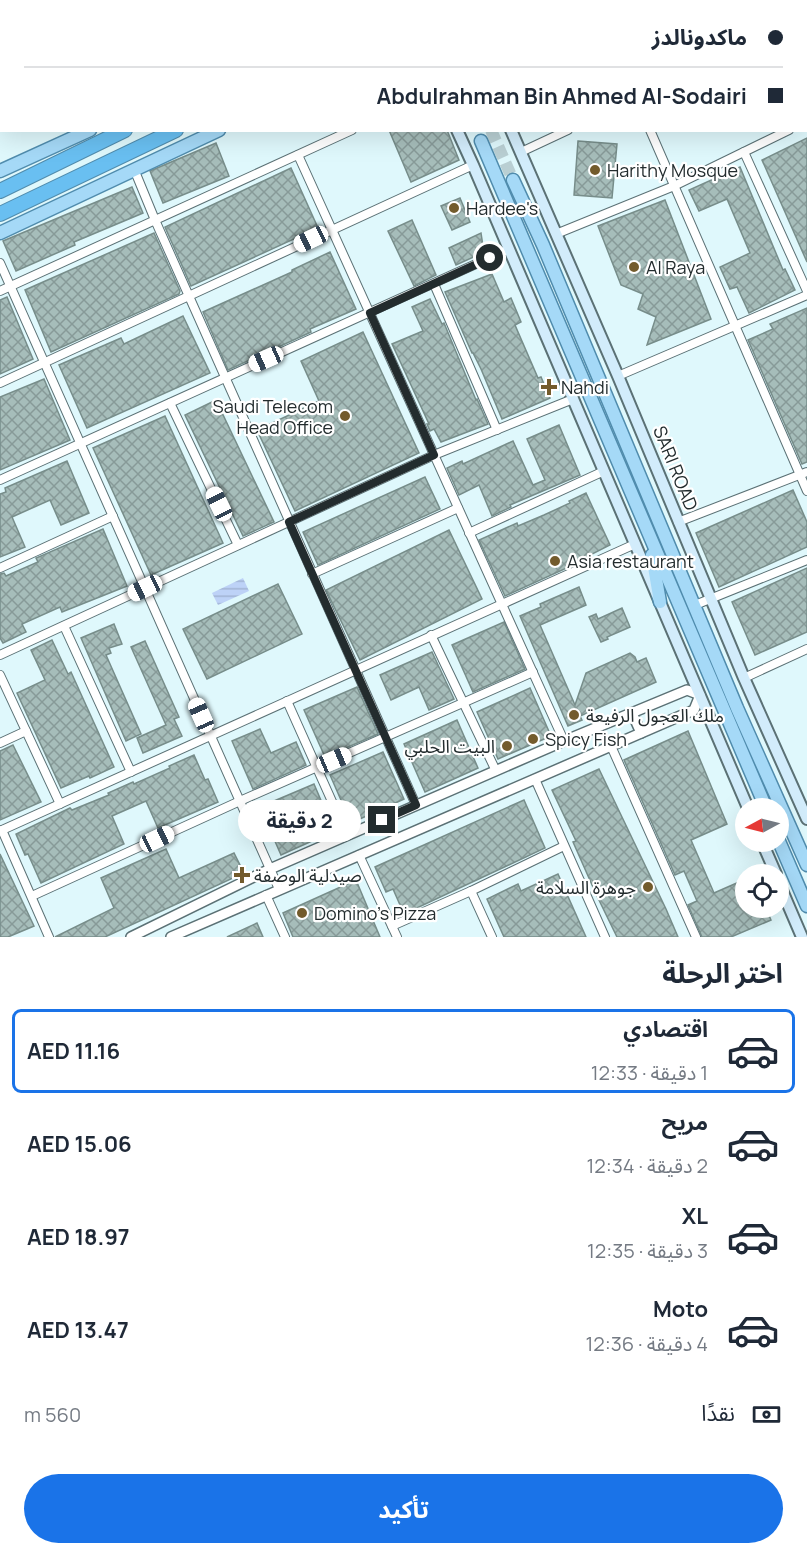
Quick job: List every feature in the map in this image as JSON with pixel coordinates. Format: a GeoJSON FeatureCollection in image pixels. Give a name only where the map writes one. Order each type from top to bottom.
{"type":"FeatureCollection","features":[{"type":"Feature","properties":{"kind":"highway"},"geometry":{"type":"LineString","coordinates":[[0,190],[121,132]]}},
{"type":"Feature","properties":{"kind":"highway"},"geometry":{"type":"LineString","coordinates":[[0,214],[173,132]]}},
{"type":"Feature","properties":{"kind":"main road"},"geometry":{"type":"LineString","coordinates":[[467,0],[496,0]]}},
{"type":"Feature","properties":{"kind":"main road"},"geometry":{"type":"LineString","coordinates":[[0,171],[86,132]]}},
{"type":"Feature","properties":{"kind":"main road"},"geometry":{"type":"LineString","coordinates":[[0,233],[215,132]]}},
{"type":"Feature","properties":{"kind":"main road"},"geometry":{"type":"LineString","coordinates":[[460,132],[744,798]]}},
{"type":"Feature","properties":{"kind":"main road","name":"SARI ROAD"},"geometry":{"type":"LineString","coordinates":[[512,133],[618,376],[744,678],[807,819]]}},
{"type":"Feature","properties":{"kind":"main road"},"geometry":{"type":"LineString","coordinates":[[481,141],[761,798]]}},
{"type":"Feature","properties":{"kind":"main road","name":"SARI ROAD"},"geometry":{"type":"LineString","coordinates":[[513,180],[543,245],[737,708],[807,865]]}},
{"type":"Feature","properties":{"kind":"main road"},"geometry":{"type":"LineString","coordinates":[[649,536],[660,602]]}},
{"type":"Feature","properties":{"kind":"main road"},"geometry":{"type":"LineString","coordinates":[[784,852],[807,906]]}},
{"type":"Feature","properties":{"kind":"main road"},"geometry":{"type":"LineString","coordinates":[[789,907],[802,937]]}},
{"type":"Feature","properties":{"kind":"street"},"geometry":{"type":"LineString","coordinates":[[0,291],[348,132]]}},
{"type":"Feature","properties":{"kind":"street"},"geometry":{"type":"LineString","coordinates":[[521,152],[564,132]]}},
{"type":"Feature","properties":{"kind":"street"},"geometry":{"type":"LineString","coordinates":[[651,132],[736,327],[804,473],[807,490]]}},
{"type":"Feature","properties":{"kind":"street"},"geometry":{"type":"LineString","coordinates":[[556,234],[674,186],[785,132]]}},
{"type":"Feature","properties":{"kind":"street"},"geometry":{"type":"LineString","coordinates":[[618,376],[736,327],[807,293],[744,152]]}},
{"type":"Feature","properties":{"kind":"street"},"geometry":{"type":"LineString","coordinates":[[298,155],[564,741]]}},
{"type":"Feature","properties":{"kind":"street"},"geometry":{"type":"LineString","coordinates":[[0,383],[473,165]]}},
{"type":"Feature","properties":{"kind":"street"},"geometry":{"type":"LineString","coordinates":[[134,169],[154,220],[416,805]]}},
{"type":"Feature","properties":{"kind":"street"},"geometry":{"type":"LineString","coordinates":[[0,480],[509,249]]}},
{"type":"Feature","properties":{"kind":"street"},"geometry":{"type":"LineString","coordinates":[[0,263],[279,889]]}},
{"type":"Feature","properties":{"kind":"street"},"geometry":{"type":"LineString","coordinates":[[434,284],[497,430]]}},
{"type":"Feature","properties":{"kind":"street"},"geometry":{"type":"LineString","coordinates":[[0,655],[434,455],[573,399]]}},
{"type":"Feature","properties":{"kind":"street"},"geometry":{"type":"LineString","coordinates":[[170,403],[238,545]]}},
{"type":"Feature","properties":{"kind":"street"},"geometry":{"type":"LineString","coordinates":[[470,533],[604,471]]}},
{"type":"Feature","properties":{"kind":"street"},"geometry":{"type":"LineString","coordinates":[[678,522],[804,473]]}},
{"type":"Feature","properties":{"kind":"street"},"geometry":{"type":"LineString","coordinates":[[312,574],[458,508]]}},
{"type":"Feature","properties":{"kind":"street"},"geometry":{"type":"LineString","coordinates":[[0,568],[113,516]]}},
{"type":"Feature","properties":{"kind":"street"},"geometry":{"type":"LineString","coordinates":[[49,937],[1,830],[635,544]]}},
{"type":"Feature","properties":{"kind":"street"},"geometry":{"type":"LineString","coordinates":[[695,605],[807,560]]}},
{"type":"Feature","properties":{"kind":"street"},"geometry":{"type":"LineString","coordinates":[[64,626],[131,772]]}},
{"type":"Feature","properties":{"kind":"street"},"geometry":{"type":"LineString","coordinates":[[431,635],[496,771]]}},
{"type":"Feature","properties":{"kind":"street"},"geometry":{"type":"LineString","coordinates":[[744,678],[807,649]]}},
{"type":"Feature","properties":{"kind":"street"},"geometry":{"type":"LineString","coordinates":[[32,896],[240,801],[533,672]]}},
{"type":"Feature","properties":{"kind":"street"},"geometry":{"type":"LineString","coordinates":[[0,675],[60,804]]}},
{"type":"Feature","properties":{"kind":"street"},"geometry":{"type":"LineString","coordinates":[[131,937],[270,869],[564,741],[687,690],[700,695],[694,710],[171,937]]}},
{"type":"Feature","properties":{"kind":"street"},"geometry":{"type":"LineString","coordinates":[[287,701],[347,835]]}},
{"type":"Feature","properties":{"kind":"street"},"geometry":{"type":"LineString","coordinates":[[632,713],[641,733]]}},
{"type":"Feature","properties":{"kind":"street"},"geometry":{"type":"LineString","coordinates":[[0,743],[26,731]]}},
{"type":"Feature","properties":{"kind":"street"},"geometry":{"type":"LineString","coordinates":[[611,746],[696,937]]}},
{"type":"Feature","properties":{"kind":"street"},"geometry":{"type":"LineString","coordinates":[[535,779],[605,937]]}},
{"type":"Feature","properties":{"kind":"street"},"geometry":{"type":"LineString","coordinates":[[392,926],[564,846]]}},
{"type":"Feature","properties":{"kind":"street"},"geometry":{"type":"LineString","coordinates":[[359,855],[397,937]]}},
{"type":"Feature","properties":{"kind":"street"},"geometry":{"type":"LineString","coordinates":[[471,891],[492,937]]}},
{"type":"Feature","properties":{"kind":"street"},"geometry":{"type":"LineString","coordinates":[[266,895],[285,937]]}},
{"type":"Feature","properties":{"kind":"water"},"geometry":{"type":"Polygon","coordinates":[[[243,578],[249,591],[218,605],[212,593],[243,578]]]}},
{"type":"Feature","properties":{"kind":"building"},"geometry":{"type":"Polygon","coordinates":[[[390,132],[448,132],[459,160],[411,182],[390,132]]]}},
{"type":"Feature","properties":{"kind":"building"},"geometry":{"type":"Polygon","coordinates":[[[807,138],[807,262],[762,160],[807,138]]]}},
{"type":"Feature","properties":{"kind":"building","name":"Harithy Mosque"},"geometry":{"type":"Polygon","coordinates":[[[578,141],[617,144],[612,198],[574,195],[578,141]]]}},
{"type":"Feature","properties":{"kind":"building"},"geometry":{"type":"Polygon","coordinates":[[[216,143],[229,176],[163,203],[150,171],[216,143]]]}},
{"type":"Feature","properties":{"kind":"building"},"geometry":{"type":"Polygon","coordinates":[[[740,167],[783,270],[785,269],[795,290],[749,313],[737,287],[730,289],[720,267],[750,253],[727,199],[699,211],[689,190],[740,167]]]}},
{"type":"Feature","properties":{"kind":"building"},"geometry":{"type":"Polygon","coordinates":[[[291,168],[318,228],[191,286],[165,227],[291,168]]]}},
{"type":"Feature","properties":{"kind":"building"},"geometry":{"type":"Polygon","coordinates":[[[132,187],[143,213],[74,242],[75,245],[16,271],[3,241],[132,187]]]}},
{"type":"Feature","properties":{"kind":"building"},"geometry":{"type":"Polygon","coordinates":[[[460,198],[470,222],[452,230],[441,206],[460,198]]]}},
{"type":"Feature","properties":{"kind":"building"},"geometry":{"type":"Polygon","coordinates":[[[665,200],[711,319],[647,345],[656,317],[638,309],[643,294],[621,285],[598,226],[665,200]]]}},
{"type":"Feature","properties":{"kind":"building"},"geometry":{"type":"Polygon","coordinates":[[[412,220],[436,275],[414,286],[388,231],[412,220]]]}},
{"type":"Feature","properties":{"kind":"building"},"geometry":{"type":"Polygon","coordinates":[[[154,233],[180,291],[179,294],[51,352],[25,290],[154,233]]]}},
{"type":"Feature","properties":{"kind":"building"},"geometry":{"type":"Polygon","coordinates":[[[481,233],[483,246],[489,250],[456,265],[449,248],[481,233]]]}},
{"type":"Feature","properties":{"kind":"building"},"geometry":{"type":"Polygon","coordinates":[[[330,252],[356,309],[228,370],[203,312],[292,272],[330,252]]]}},
{"type":"Feature","properties":{"kind":"building"},"geometry":{"type":"Polygon","coordinates":[[[492,274],[504,302],[511,298],[521,322],[515,325],[538,378],[541,377],[550,398],[502,419],[445,292],[492,274]]]}},
{"type":"Feature","properties":{"kind":"building"},"geometry":{"type":"Polygon","coordinates":[[[7,297],[33,359],[0,374],[0,300],[7,297]]]}},
{"type":"Feature","properties":{"kind":"building"},"geometry":{"type":"Polygon","coordinates":[[[430,299],[442,324],[444,323],[488,424],[441,442],[434,429],[430,431],[427,424],[429,424],[392,344],[423,331],[412,307],[430,299]]]}},
{"type":"Feature","properties":{"kind":"building"},"geometry":{"type":"Polygon","coordinates":[[[807,308],[807,462],[802,464],[748,340],[773,329],[770,324],[807,308]]]}},
{"type":"Feature","properties":{"kind":"building"},"geometry":{"type":"Polygon","coordinates":[[[183,316],[210,373],[87,428],[59,365],[121,338],[124,344],[183,316]]]}},
{"type":"Feature","properties":{"kind":"building","name":"Saudi Telecom Head Office"},"geometry":{"type":"Polygon","coordinates":[[[363,332],[419,453],[295,511],[257,430],[319,401],[301,361],[363,332]]]}},
{"type":"Feature","properties":{"kind":"building"},"geometry":{"type":"Polygon","coordinates":[[[44,379],[70,440],[0,470],[0,397],[44,379]]]}},
{"type":"Feature","properties":{"kind":"building"},"geometry":{"type":"Polygon","coordinates":[[[216,400],[274,522],[243,536],[185,415],[216,400]]]}},
{"type":"Feature","properties":{"kind":"building"},"geometry":{"type":"Polygon","coordinates":[[[165,416],[223,543],[151,575],[93,448],[165,416]]]}},
{"type":"Feature","properties":{"kind":"building"},"geometry":{"type":"Polygon","coordinates":[[[559,425],[580,475],[510,505],[511,507],[492,516],[479,485],[459,495],[447,468],[462,461],[463,464],[513,441],[533,485],[545,480],[527,439],[559,425]]]}},
{"type":"Feature","properties":{"kind":"building"},"geometry":{"type":"Polygon","coordinates":[[[67,461],[89,513],[61,525],[50,500],[12,517],[25,547],[0,557],[0,494],[6,492],[5,488],[67,461]]]}},
{"type":"Feature","properties":{"kind":"building"},"geometry":{"type":"Polygon","coordinates":[[[425,477],[440,509],[318,565],[303,532],[425,477]]]}},
{"type":"Feature","properties":{"kind":"building"},"geometry":{"type":"Polygon","coordinates":[[[793,490],[807,522],[807,547],[719,587],[696,533],[793,490]]]}},
{"type":"Feature","properties":{"kind":"building"},"geometry":{"type":"Polygon","coordinates":[[[586,493],[610,545],[590,555],[591,557],[505,596],[479,540],[517,523],[518,526],[544,515],[586,493]]]}},
{"type":"Feature","properties":{"kind":"building"},"geometry":{"type":"Polygon","coordinates":[[[103,529],[127,586],[62,612],[60,607],[22,624],[26,632],[3,643],[0,638],[0,574],[4,573],[6,576],[38,562],[36,558],[103,529]]]}},
{"type":"Feature","properties":{"kind":"building"},"geometry":{"type":"Polygon","coordinates":[[[449,530],[482,599],[360,660],[326,590],[449,530]]]}},
{"type":"Feature","properties":{"kind":"building"},"geometry":{"type":"Polygon","coordinates":[[[807,568],[807,632],[755,655],[732,602],[807,568]]]}},
{"type":"Feature","properties":{"kind":"building"},"geometry":{"type":"Polygon","coordinates":[[[278,584],[302,634],[207,679],[183,629],[278,584]]]}},
{"type":"Feature","properties":{"kind":"building"},"geometry":{"type":"Polygon","coordinates":[[[579,587],[586,605],[540,625],[575,705],[586,673],[630,653],[637,662],[646,658],[656,682],[580,716],[582,720],[568,726],[520,616],[541,607],[540,604],[579,587]]]}},
{"type":"Feature","properties":{"kind":"building"},"geometry":{"type":"Polygon","coordinates":[[[622,608],[630,627],[601,642],[589,617],[596,614],[598,619],[622,608]]]}},
{"type":"Feature","properties":{"kind":"building"},"geometry":{"type":"Polygon","coordinates":[[[504,622],[525,669],[473,692],[452,645],[504,622]]]}},
{"type":"Feature","properties":{"kind":"building"},"geometry":{"type":"Polygon","coordinates":[[[114,624],[122,644],[109,648],[111,653],[106,655],[141,734],[126,741],[81,638],[114,624]]]}},
{"type":"Feature","properties":{"kind":"building"},"geometry":{"type":"Polygon","coordinates":[[[52,640],[68,674],[71,672],[114,767],[61,788],[17,693],[45,680],[31,650],[52,640]]]}},
{"type":"Feature","properties":{"kind":"building"},"geometry":{"type":"Polygon","coordinates":[[[145,641],[179,717],[174,719],[182,736],[143,753],[137,738],[166,725],[131,647],[145,641]]]}},
{"type":"Feature","properties":{"kind":"building"},"geometry":{"type":"Polygon","coordinates":[[[432,652],[454,699],[429,710],[419,687],[391,700],[380,675],[432,652]]]}},
{"type":"Feature","properties":{"kind":"building"},"geometry":{"type":"Polygon","coordinates":[[[357,687],[378,734],[325,757],[304,710],[357,687]]]}},
{"type":"Feature","properties":{"kind":"building"},"geometry":{"type":"Polygon","coordinates":[[[530,688],[551,736],[498,759],[477,712],[530,688]]]}},
{"type":"Feature","properties":{"kind":"building"},"geometry":{"type":"Polygon","coordinates":[[[457,720],[478,768],[425,792],[404,744],[457,720]]]}},
{"type":"Feature","properties":{"kind":"building"},"geometry":{"type":"Polygon","coordinates":[[[260,729],[271,753],[296,742],[306,765],[253,789],[232,741],[260,729]]]}},
{"type":"Feature","properties":{"kind":"building"},"geometry":{"type":"Polygon","coordinates":[[[688,731],[727,824],[691,840],[714,893],[735,884],[735,918],[770,918],[771,920],[731,937],[702,937],[688,905],[697,901],[684,871],[675,875],[624,760],[688,731]]]}},
{"type":"Feature","properties":{"kind":"building"},"geometry":{"type":"Polygon","coordinates":[[[13,745],[41,802],[0,820],[0,751],[13,745]]]}},
{"type":"Feature","properties":{"kind":"building"},"geometry":{"type":"Polygon","coordinates":[[[383,752],[404,799],[351,823],[330,775],[383,752]]]}},
{"type":"Feature","properties":{"kind":"building"},"geometry":{"type":"Polygon","coordinates":[[[194,755],[218,802],[158,828],[146,801],[112,816],[124,844],[41,883],[16,834],[70,808],[72,810],[109,795],[108,793],[133,782],[134,784],[194,755]]]}},
{"type":"Feature","properties":{"kind":"building"},"geometry":{"type":"Polygon","coordinates":[[[599,769],[678,937],[617,937],[596,894],[573,842],[576,841],[552,790],[599,769]]]}},
{"type":"Feature","properties":{"kind":"building"},"geometry":{"type":"Polygon","coordinates":[[[314,784],[334,831],[281,855],[260,807],[314,784]]]}},
{"type":"Feature","properties":{"kind":"building"},"geometry":{"type":"Polygon","coordinates":[[[524,800],[545,848],[404,914],[393,889],[386,892],[375,867],[524,800]]]}},
{"type":"Feature","properties":{"kind":"building"},"geometry":{"type":"Polygon","coordinates":[[[166,849],[179,878],[234,853],[244,873],[105,937],[55,937],[114,908],[101,878],[166,849]]]}},
{"type":"Feature","properties":{"kind":"building"},"geometry":{"type":"Polygon","coordinates":[[[0,854],[34,926],[8,937],[0,937],[0,854]]]}},
{"type":"Feature","properties":{"kind":"building"},"geometry":{"type":"Polygon","coordinates":[[[558,874],[586,937],[504,937],[487,899],[518,884],[521,891],[558,874]]]}},
{"type":"Feature","properties":{"kind":"building"},"geometry":{"type":"Polygon","coordinates":[[[356,880],[380,937],[293,937],[283,913],[356,880]]]}},
{"type":"Feature","properties":{"kind":"building"},"geometry":{"type":"Polygon","coordinates":[[[257,923],[263,937],[227,937],[257,923]]]}},
{"type":"Feature","properties":{"kind":"tunnel"},"geometry":{"type":"LineString","coordinates":[[492,132],[513,180]]}},
{"type":"Feature","properties":{"kind":"place","name":"Harithy Mosque"},"geometry":{"type":"Point","coordinates":[595,170]}},
{"type":"Feature","properties":{"kind":"place","name":"Hardee's"},"geometry":{"type":"Point","coordinates":[454,208]}},
{"type":"Feature","properties":{"kind":"place","name":"Al Raya"},"geometry":{"type":"Point","coordinates":[634,267]}},
{"type":"Feature","properties":{"kind":"place","name":"Nahdi"},"geometry":{"type":"Point","coordinates":[549,387]}},
{"type":"Feature","properties":{"kind":"place","name":"Saudi Telecom Head Office"},"geometry":{"type":"Point","coordinates":[345,416]}},
{"type":"Feature","properties":{"kind":"place","name":"Asia restaurant"},"geometry":{"type":"Point","coordinates":[555,561]}},
{"type":"Feature","properties":{"kind":"place","name":"ملك العجول الرفيعة"},"geometry":{"type":"Point","coordinates":[574,715]}},
{"type":"Feature","properties":{"kind":"place","name":"Spicy Fish"},"geometry":{"type":"Point","coordinates":[533,739]}},
{"type":"Feature","properties":{"kind":"place","name":"البيت الحلبي"},"geometry":{"type":"Point","coordinates":[507,746]}},
{"type":"Feature","properties":{"kind":"place","name":"صيدلية الوصفة"},"geometry":{"type":"Point","coordinates":[242,875]}},
{"type":"Feature","properties":{"kind":"place","name":"جوهرة السلامة"},"geometry":{"type":"Point","coordinates":[648,887]}},
{"type":"Feature","properties":{"kind":"place","name":"Domino's Pizza"},"geometry":{"type":"Point","coordinates":[302,913]}},
{"type":"Feature","properties":{"kind":"route"},"geometry":{"type":"LineString","coordinates":[[382,820],[416,805],[289,522],[434,455],[370,313],[490,258]]}}]}
